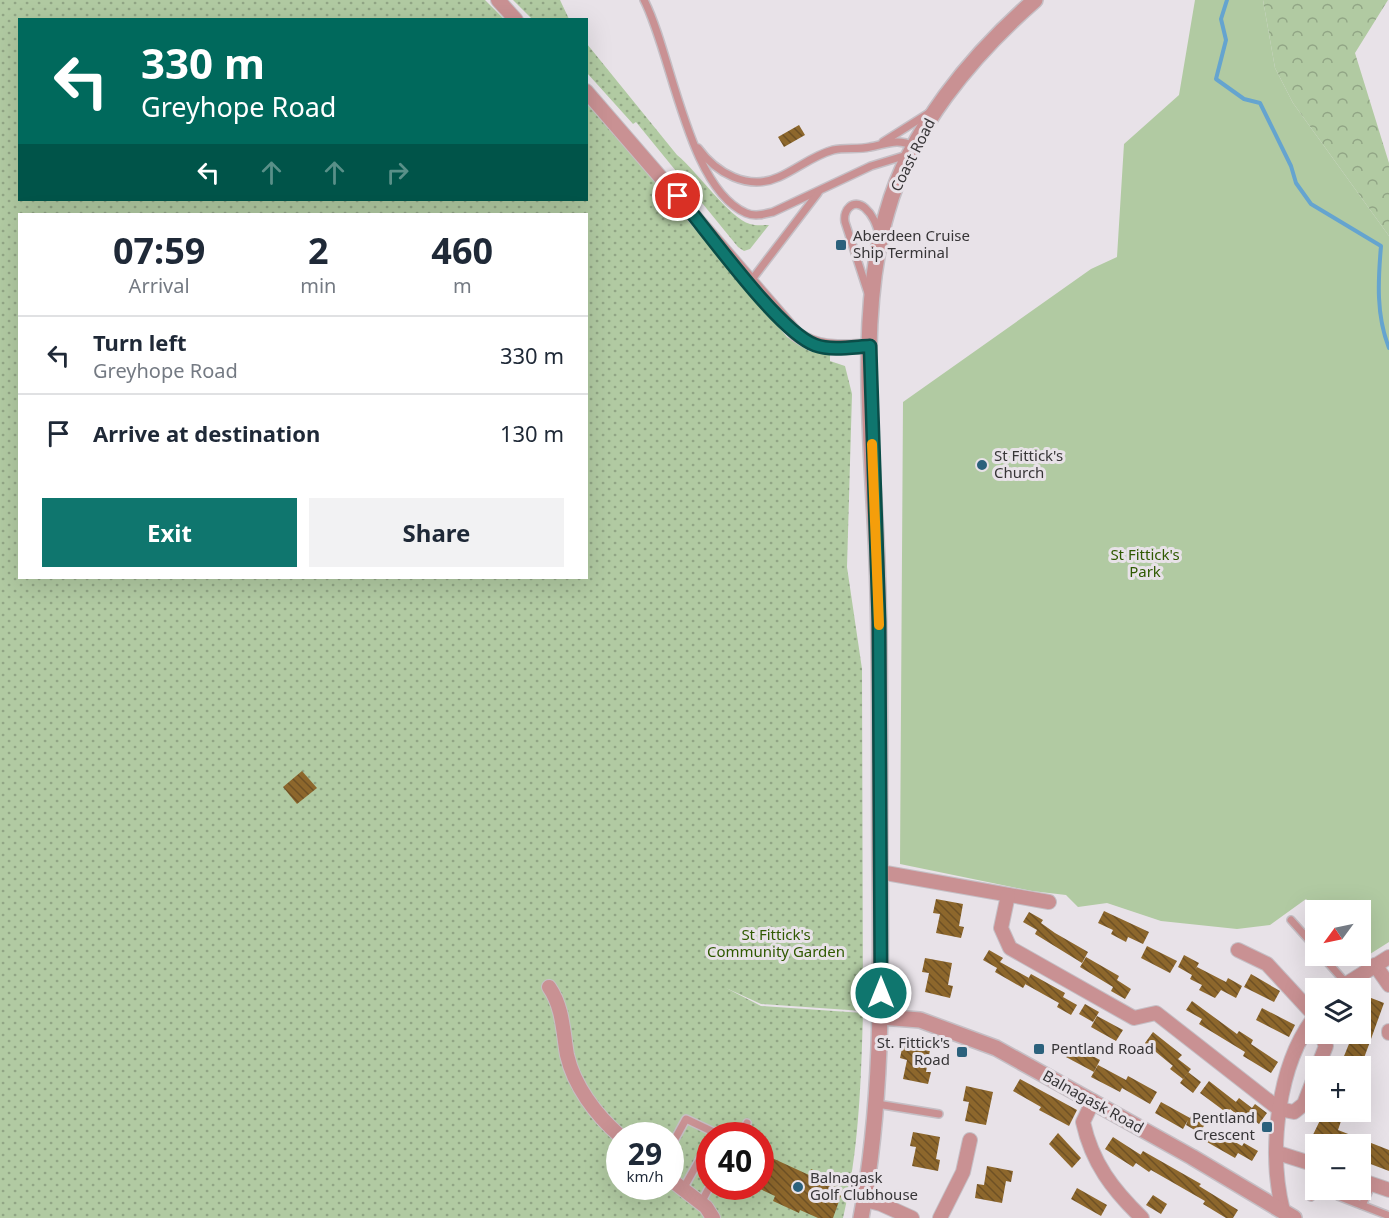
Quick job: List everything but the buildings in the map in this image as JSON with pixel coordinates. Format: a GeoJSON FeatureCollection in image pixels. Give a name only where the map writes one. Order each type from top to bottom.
{"type":"FeatureCollection","features":[{"type":"Feature","properties":{"kind":"street"},"geometry":{"type":"LineString","coordinates":[[498,0],[514,18]]}},
{"type":"Feature","properties":{"kind":"street","name":"Coast Road"},"geometry":{"type":"LineString","coordinates":[[870,346],[872,303],[881,239],[889,203],[912,150],[938,107],[965,72],[1035,0]]}},
{"type":"Feature","properties":{"kind":"street"},"geometry":{"type":"LineString","coordinates":[[588,93],[650,162],[795,334],[825,348],[870,346],[879,622],[881,1017],[877,1104],[861,1218]]}},
{"type":"Feature","properties":{"kind":"street"},"geometry":{"type":"LineString","coordinates":[[880,872],[1049,902]]}},
{"type":"Feature","properties":{"kind":"street"},"geometry":{"type":"LineString","coordinates":[[1008,895],[1001,928],[1010,948],[1134,1018],[1156,1013],[1280,1109],[1294,1112],[1302,1107],[1305,1100]]}},
{"type":"Feature","properties":{"kind":"street"},"geometry":{"type":"LineString","coordinates":[[1238,950],[1255,956],[1267,964],[1305,1009]]}},
{"type":"Feature","properties":{"kind":"street"},"geometry":{"type":"LineString","coordinates":[[1355,978],[1389,957]]}},
{"type":"Feature","properties":{"kind":"street"},"geometry":{"type":"LineString","coordinates":[[1375,965],[1389,985]]}},
{"type":"Feature","properties":{"kind":"street"},"geometry":{"type":"LineString","coordinates":[[549,987],[559,1007],[572,1072],[583,1093],[608,1122]]}},
{"type":"Feature","properties":{"kind":"street","name":"Balnagask Road"},"geometry":{"type":"LineString","coordinates":[[881,1017],[920,1020],[996,1048],[1094,1101],[1289,1215]]}},
{"type":"Feature","properties":{"kind":"street"},"geometry":{"type":"LineString","coordinates":[[1289,1215],[1279,1186],[1280,1109],[1292,1056],[1305,1035]]}},
{"type":"Feature","properties":{"kind":"street"},"geometry":{"type":"LineString","coordinates":[[1094,1101],[1083,1122],[1092,1152],[1115,1192],[1142,1218]]}},
{"type":"Feature","properties":{"kind":"street"},"geometry":{"type":"LineString","coordinates":[[940,1218],[963,1172],[970,1140]]}},
{"type":"Feature","properties":{"kind":"street"},"geometry":{"type":"LineString","coordinates":[[1278,1153],[1305,1162]]}},
{"type":"Feature","properties":{"kind":"street"},"geometry":{"type":"LineString","coordinates":[[1371,1184],[1389,1190]]}},
{"type":"Feature","properties":{"kind":"street"},"geometry":{"type":"LineString","coordinates":[[684,1189],[701,1203],[713,1218]]}},
{"type":"Feature","properties":{"kind":"street"},"geometry":{"type":"LineString","coordinates":[[865,1200],[881,1204],[912,1218]]}},
{"type":"Feature","properties":{"kind":"lane"},"geometry":{"type":"LineString","coordinates":[[644,0],[694,141],[709,177],[726,198],[746,213],[755,215],[773,212],[912,150],[900,140],[832,151],[778,177],[755,182],[733,177],[716,168],[694,141]]}},
{"type":"Feature","properties":{"kind":"lane"},"geometry":{"type":"LineString","coordinates":[[878,145],[938,107]]}},
{"type":"Feature","properties":{"kind":"lane"},"geometry":{"type":"LineString","coordinates":[[750,282],[819,190]]}},
{"type":"Feature","properties":{"kind":"lane"},"geometry":{"type":"LineString","coordinates":[[872,303],[845,222],[844,214],[848,207],[855,204],[862,206],[875,221],[881,239]]}},
{"type":"Feature","properties":{"kind":"lane"},"geometry":{"type":"LineString","coordinates":[[1291,920],[1305,936]]}},
{"type":"Feature","properties":{"kind":"lane"},"geometry":{"type":"LineString","coordinates":[[877,1104],[939,1114]]}},
{"type":"Feature","properties":{"kind":"lane"},"geometry":{"type":"LineString","coordinates":[[684,1123],[686,1119],[696,1125]]}},
{"type":"Feature","properties":{"kind":"lane"},"geometry":{"type":"LineString","coordinates":[[684,1189],[696,1167]]}},
{"type":"Feature","properties":{"kind":"lane"},"geometry":{"type":"LineString","coordinates":[[1349,1200],[1387,1215]]}},
{"type":"Feature","properties":{"kind":"lane"},"geometry":{"type":"LineString","coordinates":[[1362,1205],[1363,1200]]}},
{"type":"Feature","properties":{"kind":"green space","name":"St Fittick's Community Garden"},"geometry":{"type":"Polygon","coordinates":[[[0,0],[485,0],[503,18],[18,18],[18,201],[588,201],[588,103],[625,143],[787,337],[809,351],[830,355],[830,361],[845,366],[852,394],[847,567],[862,669],[863,1011],[761,1004],[726,988],[761,1006],[863,1013],[856,1142],[843,1218],[0,1218],[0,0]]]}},
{"type":"Feature","properties":{"kind":"green space"},"geometry":{"type":"Polygon","coordinates":[[[513,0],[560,0],[569,18],[531,18],[513,0]]]}},
{"type":"Feature","properties":{"kind":"green space","name":"St Fittick's Park"},"geometry":{"type":"Polygon","coordinates":[[[1195,0],[1263,0],[1275,68],[1293,103],[1389,236],[1389,942],[1371,953],[1371,900],[1306,899],[1270,925],[1237,929],[1161,921],[1107,903],[1078,907],[1066,895],[1032,891],[900,864],[903,402],[1091,269],[1117,257],[1124,144],[1179,95],[1195,0]]]}},
{"type":"Feature","properties":{"kind":"green space"},"geometry":{"type":"Polygon","coordinates":[[[1263,0],[1388,0],[1355,53],[1389,163],[1389,236],[1293,103],[1275,68],[1263,0]]]}},
{"type":"Feature","properties":{"kind":"green space"},"geometry":{"type":"Polygon","coordinates":[[[588,45],[677,155],[723,204],[750,224],[769,225],[750,249],[744,251],[738,247],[636,122],[633,124],[588,74],[588,45]]]}},
{"type":"Feature","properties":{"kind":"waterway"},"geometry":{"type":"LineString","coordinates":[[1227,0],[1221,19],[1226,40],[1216,79],[1244,99],[1260,103],[1291,166],[1296,183],[1311,204],[1381,246],[1380,310],[1389,348]]}},
{"type":"Feature","properties":{"kind":"slow traffic"},"geometry":{"type":"LineString","coordinates":[[872,444],[879,625]]}},
{"type":"Feature","properties":{"kind":"place","name":"Aberdeen Cruise Ship Terminal"},"geometry":{"type":"Point","coordinates":[841,245]}},
{"type":"Feature","properties":{"kind":"place","name":"St Fittick's Church"},"geometry":{"type":"Point","coordinates":[982,465]}},
{"type":"Feature","properties":{"kind":"place","name":"Pentland Road"},"geometry":{"type":"Point","coordinates":[1039,1049]}},
{"type":"Feature","properties":{"kind":"place","name":"St. Fittick's Road"},"geometry":{"type":"Point","coordinates":[962,1052]}},
{"type":"Feature","properties":{"kind":"place","name":"Pentland Crescent"},"geometry":{"type":"Point","coordinates":[1267,1127]}},
{"type":"Feature","properties":{"kind":"place","name":"Balnagask Golf Clubhouse"},"geometry":{"type":"Point","coordinates":[798,1187]}},
{"type":"Feature","properties":{"kind":"route"},"geometry":{"type":"LineString","coordinates":[[678,196],[795,334],[825,348],[870,346],[879,622],[881,993]]}}]}
